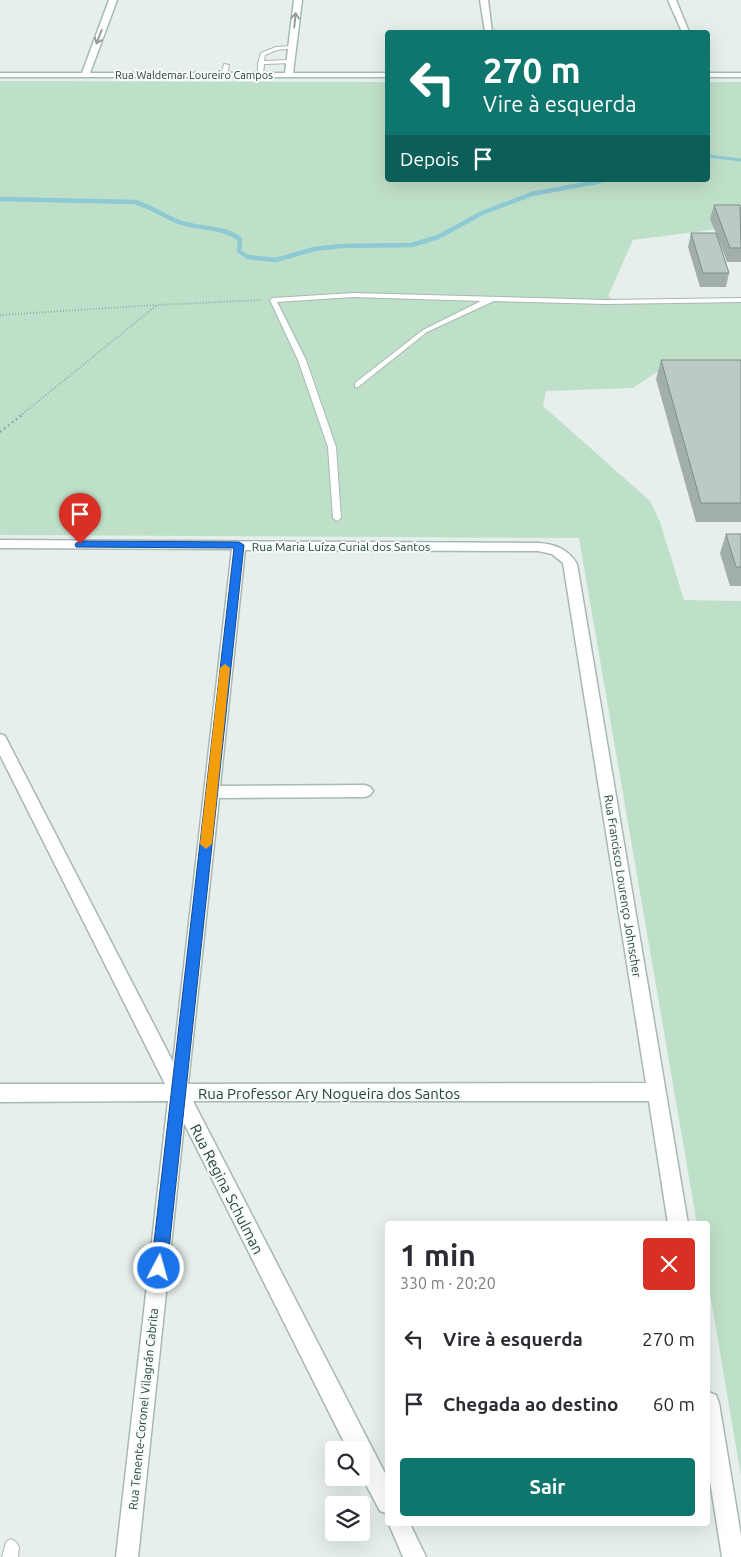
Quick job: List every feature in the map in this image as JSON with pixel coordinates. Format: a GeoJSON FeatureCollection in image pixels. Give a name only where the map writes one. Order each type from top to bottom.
{"type":"FeatureCollection","features":[{"type":"Feature","properties":{"kind":"street"},"geometry":{"type":"LineString","coordinates":[[85,75],[113,0]]}},
{"type":"Feature","properties":{"kind":"street"},"geometry":{"type":"LineString","coordinates":[[289,75],[298,0]]}},
{"type":"Feature","properties":{"kind":"street"},"geometry":{"type":"LineString","coordinates":[[484,0],[489,30]]}},
{"type":"Feature","properties":{"kind":"street"},"geometry":{"type":"LineString","coordinates":[[672,0],[685,30]]}},
{"type":"Feature","properties":{"kind":"street","name":"Rua Waldemar Loureiro Campos"},"geometry":{"type":"LineString","coordinates":[[0,75],[385,75]]}},
{"type":"Feature","properties":{"kind":"street"},"geometry":{"type":"LineString","coordinates":[[710,75],[741,75]]}},
{"type":"Feature","properties":{"kind":"street","name":"Rua Maria Luíza Curial dos Santos"},"geometry":{"type":"LineString","coordinates":[[0,544],[538,546],[560,552]]}},
{"type":"Feature","properties":{"kind":"street","name":"Rua Tenente-Coronel Vilagrán Cabrita"},"geometry":{"type":"LineString","coordinates":[[127,1557],[239,545]]}},
{"type":"Feature","properties":{"kind":"street","name":"Rua Francisco Lourenço Johnscher"},"geometry":{"type":"LineString","coordinates":[[560,552],[571,564],[678,1221]]}},
{"type":"Feature","properties":{"kind":"street","name":"Rua Regina Schulman"},"geometry":{"type":"LineString","coordinates":[[0,740],[178,1094],[356,1441]]}},
{"type":"Feature","properties":{"kind":"street"},"geometry":{"type":"LineString","coordinates":[[211,792],[365,791]]}},
{"type":"Feature","properties":{"kind":"street","name":"Rua Professor Ary Nogueira dos Santos"},"geometry":{"type":"LineString","coordinates":[[0,1093],[657,1092]]}},
{"type":"Feature","properties":{"kind":"street"},"geometry":{"type":"LineString","coordinates":[[710,1416],[732,1557]]}},
{"type":"Feature","properties":{"kind":"street","name":"Rua Regina Schulman"},"geometry":{"type":"LineString","coordinates":[[370,1468],[385,1497]]}},
{"type":"Feature","properties":{"kind":"street"},"geometry":{"type":"LineString","coordinates":[[399,1526],[415,1557]]}},
{"type":"Feature","properties":{"kind":"lane"},"geometry":{"type":"LineString","coordinates":[[260,75],[259,61],[262,54],[292,47]]}},
{"type":"Feature","properties":{"kind":"lane"},"geometry":{"type":"LineString","coordinates":[[259,61],[291,62]]}},
{"type":"Feature","properties":{"kind":"lane"},"geometry":{"type":"LineString","coordinates":[[224,75],[226,66]]}},
{"type":"Feature","properties":{"kind":"lane"},"geometry":{"type":"LineString","coordinates":[[337,518],[332,447],[302,360],[273,300],[353,294],[606,302],[741,300]]}},
{"type":"Feature","properties":{"kind":"lane"},"geometry":{"type":"LineString","coordinates":[[358,385],[425,331],[493,299]]}},
{"type":"Feature","properties":{"kind":"path"},"geometry":{"type":"LineString","coordinates":[[0,315],[273,300]]}},
{"type":"Feature","properties":{"kind":"path"},"geometry":{"type":"LineString","coordinates":[[0,432],[156,305]]}},
{"type":"Feature","properties":{"kind":"green space"},"geometry":{"type":"Polygon","coordinates":[[[0,81],[385,82],[385,182],[710,182],[710,82],[741,82],[741,226],[633,240],[608,296],[615,300],[741,298],[741,373],[657,372],[633,388],[546,391],[543,406],[650,501],[660,522],[684,600],[741,601],[741,1476],[710,1294],[710,1221],[696,1221],[579,538],[0,535],[0,81]]]}},
{"type":"Feature","properties":{"kind":"building"},"geometry":{"type":"Polygon","coordinates":[[[714,205],[740,205],[741,248],[730,248],[714,205]]]}},
{"type":"Feature","properties":{"kind":"building"},"geometry":{"type":"Polygon","coordinates":[[[691,233],[716,233],[729,273],[703,273],[691,233]]]}},
{"type":"Feature","properties":{"kind":"building"},"geometry":{"type":"Polygon","coordinates":[[[661,360],[741,360],[741,503],[701,503],[661,360]]]}},
{"type":"Feature","properties":{"kind":"building"},"geometry":{"type":"Polygon","coordinates":[[[726,534],[741,534],[741,567],[736,567],[726,534]]]}},
{"type":"Feature","properties":{"kind":"waterway"},"geometry":{"type":"LineString","coordinates":[[710,156],[741,160]]}},
{"type":"Feature","properties":{"kind":"waterway"},"geometry":{"type":"LineString","coordinates":[[0,199],[135,202],[182,223],[216,229],[233,235],[240,239],[239,251],[248,257],[276,260],[314,249],[341,246],[412,245],[438,237],[482,213],[532,194],[596,182]]}},
{"type":"Feature","properties":{"kind":"waterway"},"geometry":{"type":"LineString","coordinates":[[592,184],[598,182]]}},
{"type":"Feature","properties":{"kind":"slow traffic"},"geometry":{"type":"LineString","coordinates":[[206,844],[225,668]]}},
{"type":"Feature","properties":{"kind":"route"},"geometry":{"type":"LineString","coordinates":[[80,544],[239,545],[159,1268]]}}]}
